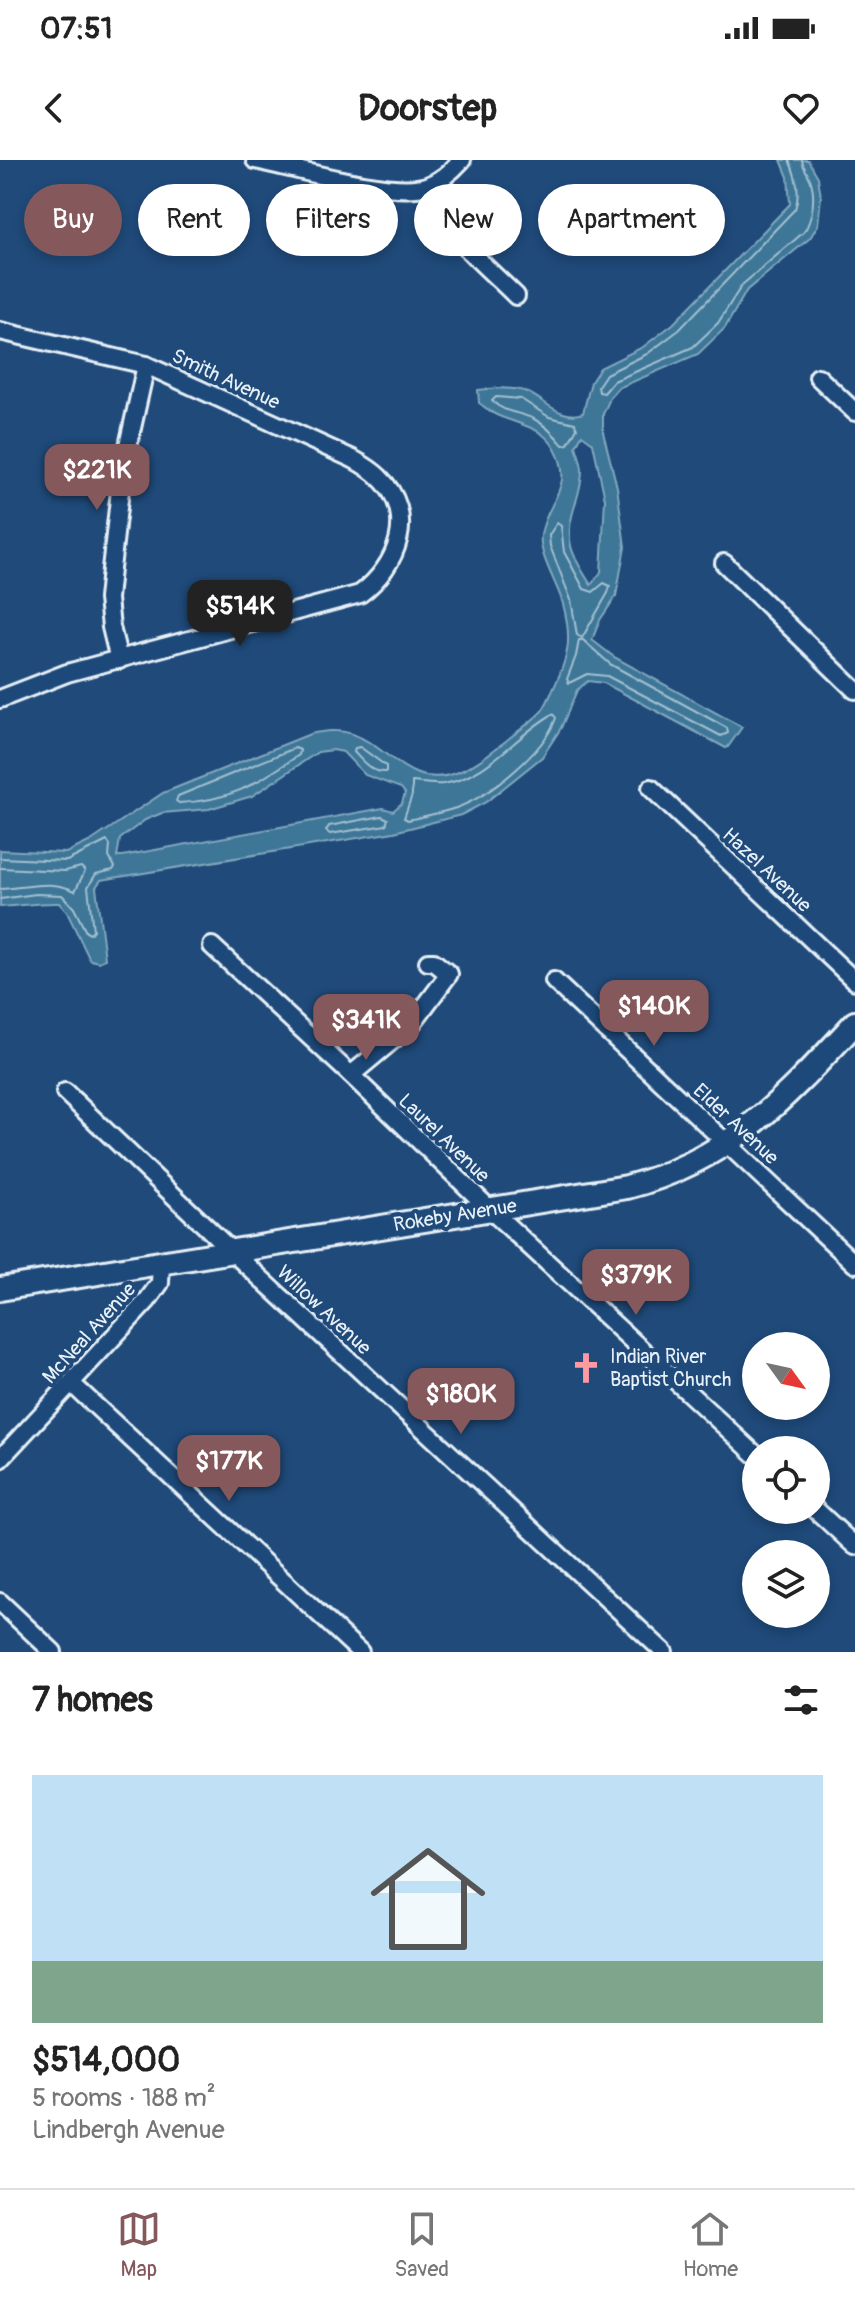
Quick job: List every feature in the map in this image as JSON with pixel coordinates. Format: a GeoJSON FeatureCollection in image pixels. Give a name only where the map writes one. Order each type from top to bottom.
{"type":"FeatureCollection","features":[{"type":"Feature","properties":{"kind":"street"},"geometry":{"type":"LineString","coordinates":[[255,160],[374,186],[414,188]]}},
{"type":"Feature","properties":{"kind":"street"},"geometry":{"type":"LineString","coordinates":[[431,184],[462,160]]}},
{"type":"Feature","properties":{"kind":"street"},"geometry":{"type":"LineString","coordinates":[[477,256],[516,296]]}},
{"type":"Feature","properties":{"kind":"street","name":"Smith Avenue"},"geometry":{"type":"LineString","coordinates":[[0,331],[146,365],[353,459],[379,477],[392,493],[400,519],[395,554],[376,582],[360,594],[119,660]]}},
{"type":"Feature","properties":{"kind":"street"},"geometry":{"type":"LineString","coordinates":[[0,699],[50,678],[119,660],[110,613],[111,569],[122,473],[146,365]]}},
{"type":"Feature","properties":{"kind":"street"},"geometry":{"type":"LineString","coordinates":[[818,377],[855,412]]}},
{"type":"Feature","properties":{"kind":"street"},"geometry":{"type":"LineString","coordinates":[[724,563],[855,690]]}},
{"type":"Feature","properties":{"kind":"street","name":"Hazel Avenue"},"geometry":{"type":"LineString","coordinates":[[651,788],[855,981]]}},
{"type":"Feature","properties":{"kind":"street","name":"Laurel Avenue"},"geometry":{"type":"LineString","coordinates":[[212,946],[742,1442]]}},
{"type":"Feature","properties":{"kind":"street"},"geometry":{"type":"LineString","coordinates":[[351,1075],[411,1025],[449,974],[434,962],[428,962]]}},
{"type":"Feature","properties":{"kind":"street","name":"Elder Avenue"},"geometry":{"type":"LineString","coordinates":[[554,981],[855,1264]]}},
{"type":"Feature","properties":{"kind":"street","name":"Rokeby Avenue"},"geometry":{"type":"LineString","coordinates":[[0,1289],[651,1181],[685,1168],[727,1144],[779,1103],[855,1023]]}},
{"type":"Feature","properties":{"kind":"street","name":"Willow Avenue"},"geometry":{"type":"LineString","coordinates":[[65,1092],[664,1652]]}},
{"type":"Feature","properties":{"kind":"street","name":"McNeal Avenue"},"geometry":{"type":"LineString","coordinates":[[0,1459],[147,1301],[160,1283],[161,1263]]}},
{"type":"Feature","properties":{"kind":"street"},"geometry":{"type":"LineString","coordinates":[[71,1383],[360,1652]]}},
{"type":"Feature","properties":{"kind":"street"},"geometry":{"type":"LineString","coordinates":[[830,1523],[855,1546]]}},
{"type":"Feature","properties":{"kind":"street"},"geometry":{"type":"LineString","coordinates":[[0,1602],[53,1652]]}},
{"type":"Feature","properties":{"kind":"water"},"geometry":{"type":"Polygon","coordinates":[[[781,160],[808,160],[818,177],[821,197],[818,225],[810,238],[747,290],[725,328],[698,354],[618,388],[603,414],[603,432],[617,487],[625,547],[616,596],[600,620],[592,640],[614,657],[742,727],[728,747],[604,683],[588,681],[577,690],[561,728],[542,757],[486,802],[461,815],[394,832],[101,880],[96,887],[105,959],[99,962],[90,960],[67,912],[59,903],[0,907],[0,850],[66,853],[91,841],[163,793],[310,734],[342,731],[352,734],[412,772],[439,777],[476,763],[536,717],[544,708],[562,669],[568,639],[563,604],[541,543],[544,523],[561,484],[561,462],[544,436],[496,415],[479,403],[478,390],[519,390],[566,414],[583,413],[591,382],[600,368],[643,347],[673,324],[790,204],[788,177],[781,160]],[[582,435],[576,446],[582,471],[570,536],[574,556],[591,585],[601,572],[605,499],[593,443],[582,435]],[[318,752],[252,796],[209,809],[162,813],[145,820],[120,839],[117,857],[383,808],[393,811],[402,803],[405,793],[401,788],[365,775],[343,752],[318,752]]]}},
{"type":"Feature","properties":{"kind":"place","name":"Indian River Baptist Church"},"geometry":{"type":"Point","coordinates":[586,1368]}}]}
